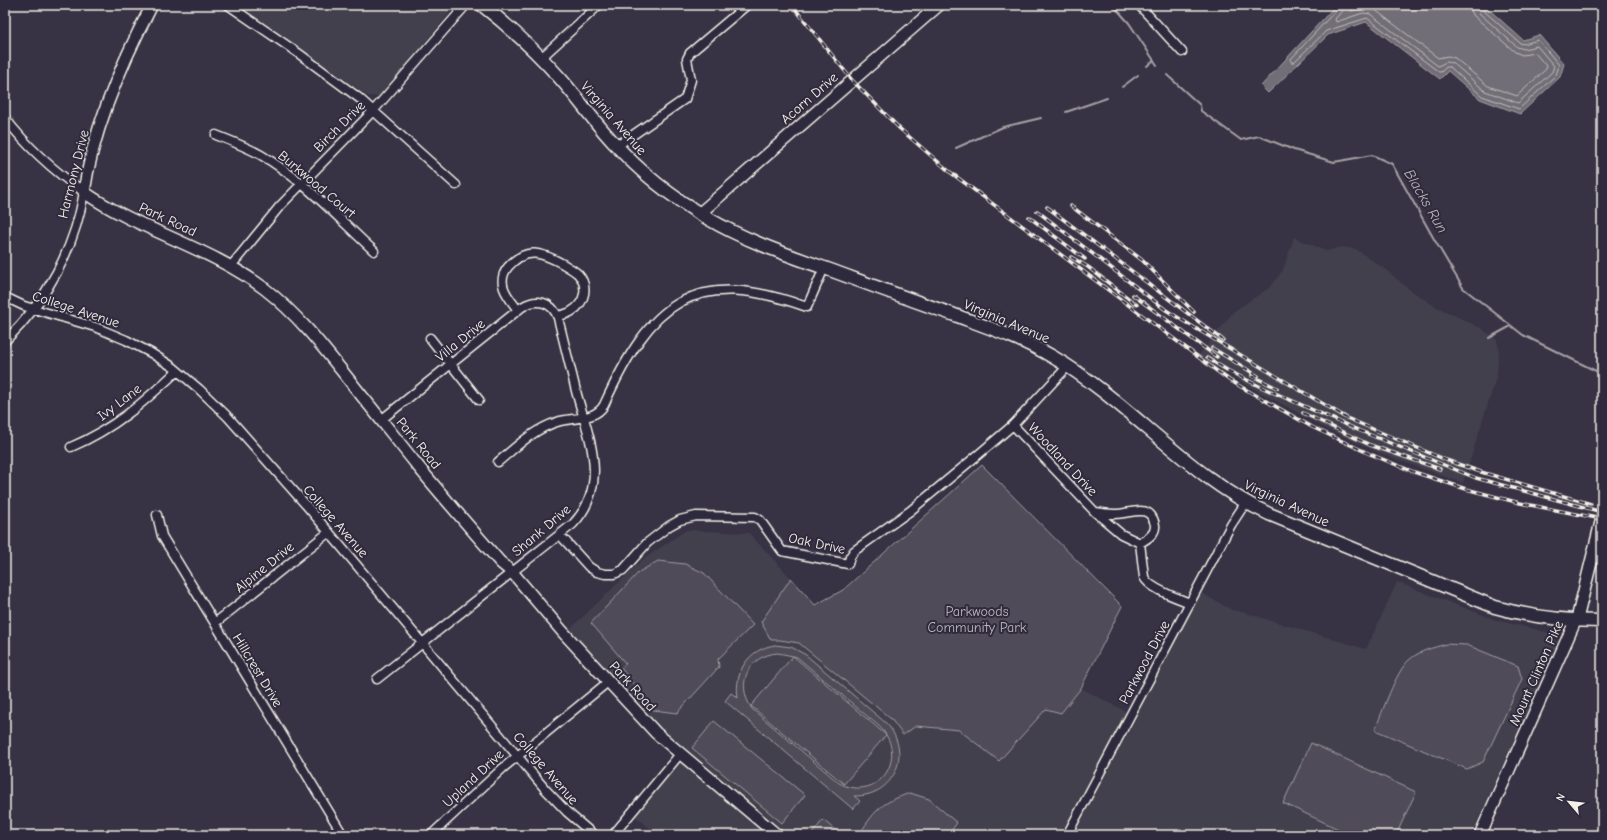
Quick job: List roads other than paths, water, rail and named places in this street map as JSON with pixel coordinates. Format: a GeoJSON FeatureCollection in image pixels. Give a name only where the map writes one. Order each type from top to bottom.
{"type":"FeatureCollection","features":[{"type":"Feature","properties":{"kind":"main road","name":"Virginia Avenue"},"geometry":{"type":"LineString","coordinates":[[482,5],[510,27],[541,58],[560,78],[617,146],[658,184],[699,214],[745,239],[1008,334],[1039,349],[1068,366],[1108,394],[1198,469],[1246,502],[1263,511],[1495,607],[1538,617],[1576,620],[1602,620]]}},
{"type":"Feature","properties":{"kind":"street","name":"Harmony Drive"},"geometry":{"type":"LineString","coordinates":[[5,341],[44,295],[65,255],[78,215],[89,166],[109,102],[132,46],[152,5]]}},
{"type":"Feature","properties":{"kind":"street"},"geometry":{"type":"LineString","coordinates":[[228,5],[298,53],[374,111],[456,185]]}},
{"type":"Feature","properties":{"kind":"street","name":"Birch Drive"},"geometry":{"type":"LineString","coordinates":[[231,266],[280,206],[374,111],[466,5]]}},
{"type":"Feature","properties":{"kind":"street"},"geometry":{"type":"LineString","coordinates":[[541,58],[599,5]]}},
{"type":"Feature","properties":{"kind":"street"},"geometry":{"type":"LineString","coordinates":[[617,146],[684,99],[691,80],[687,59],[690,53],[747,5]]}},
{"type":"Feature","properties":{"kind":"street","name":"Acorn Drive"},"geometry":{"type":"LineString","coordinates":[[699,214],[939,5]]}},
{"type":"Feature","properties":{"kind":"street"},"geometry":{"type":"LineString","coordinates":[[1139,5],[1182,52]]}},
{"type":"Feature","properties":{"kind":"street","name":"Park Road"},"geometry":{"type":"LineString","coordinates":[[5,118],[32,150],[48,165],[84,192],[108,207],[231,266],[280,301],[317,340],[416,464],[500,562],[512,572],[645,722],[680,754],[777,835]]}},
{"type":"Feature","properties":{"kind":"street","name":"Burkwood Court"},"geometry":{"type":"LineString","coordinates":[[216,135],[260,154],[284,170],[374,251]]}},
{"type":"Feature","properties":{"kind":"street"},"geometry":{"type":"LineString","coordinates":[[518,310],[504,290],[503,280],[505,272],[511,264],[521,257],[531,253],[542,254],[574,270],[584,283],[584,296],[580,304],[573,311],[558,316]]}},
{"type":"Feature","properties":{"kind":"street"},"geometry":{"type":"LineString","coordinates":[[498,462],[541,428],[562,420],[596,414],[601,410],[626,360],[638,341],[658,318],[677,304],[701,294],[731,289],[761,294],[807,307],[824,268]]}},
{"type":"Feature","properties":{"kind":"street","name":"College Avenue"},"geometry":{"type":"LineString","coordinates":[[5,297],[33,308],[113,334],[151,353],[177,370],[200,389],[228,417],[329,532],[564,809],[594,835]]}},
{"type":"Feature","properties":{"kind":"street","name":"Villa Drive"},"geometry":{"type":"LineString","coordinates":[[381,420],[518,310],[528,304],[540,302],[552,307],[558,316]]}},
{"type":"Feature","properties":{"kind":"street","name":"Shank Drive"},"geometry":{"type":"LineString","coordinates":[[377,679],[570,527],[581,515],[588,504],[593,488],[594,462],[590,438],[558,316]]}},
{"type":"Feature","properties":{"kind":"street"},"geometry":{"type":"LineString","coordinates":[[430,338],[478,400]]}},
{"type":"Feature","properties":{"kind":"street","name":"Oak Drive"},"geometry":{"type":"LineString","coordinates":[[560,534],[591,569],[601,574],[611,574],[623,570],[656,535],[680,520],[696,516],[751,516],[760,520],[782,551],[848,564],[854,551],[942,486],[1013,425],[1068,366]]}},
{"type":"Feature","properties":{"kind":"street","name":"Ivy Lane"},"geometry":{"type":"LineString","coordinates":[[71,448],[88,440],[125,417],[144,402],[177,370]]}},
{"type":"Feature","properties":{"kind":"street","name":"Woodland Drive"},"geometry":{"type":"LineString","coordinates":[[1013,425],[1095,512],[1121,534],[1140,543],[1151,537],[1155,528],[1153,519],[1148,513],[1140,510],[1114,514],[1095,512]]}},
{"type":"Feature","properties":{"kind":"street","name":"Parkwood Drive"},"geometry":{"type":"LineString","coordinates":[[1067,835],[1231,525],[1246,502]]}},
{"type":"Feature","properties":{"kind":"street","name":"Hillcrest Drive"},"geometry":{"type":"LineString","coordinates":[[157,515],[162,536],[343,835]]}},
{"type":"Feature","properties":{"kind":"street","name":"Mount Clinton Pike"},"geometry":{"type":"LineString","coordinates":[[1480,835],[1576,620],[1602,518]]}},
{"type":"Feature","properties":{"kind":"street","name":"Alpine Drive"},"geometry":{"type":"LineString","coordinates":[[215,623],[329,532]]}},
{"type":"Feature","properties":{"kind":"street"},"geometry":{"type":"LineString","coordinates":[[1140,543],[1145,581],[1155,588],[1190,603]]}},
{"type":"Feature","properties":{"kind":"street","name":"Upland Drive"},"geometry":{"type":"LineString","coordinates":[[431,835],[518,755],[608,682]]}},
{"type":"Feature","properties":{"kind":"street"},"geometry":{"type":"LineString","coordinates":[[613,835],[680,754]]}},
{"type":"Feature","properties":{"kind":"water"},"geometry":{"type":"Polygon","coordinates":[[[1336,5],[1484,5],[1523,40],[1539,35],[1564,64],[1560,77],[1520,114],[1480,99],[1448,71],[1440,79],[1366,22],[1328,35],[1268,93],[1261,86],[1336,5]]]}},
{"type":"Feature","properties":{"kind":"waterway","name":"Blacks Run"},"geometry":{"type":"LineString","coordinates":[[1113,5],[1129,23],[1157,65]]}},
{"type":"Feature","properties":{"kind":"waterway"},"geometry":{"type":"LineString","coordinates":[[1147,66],[1154,60]]}},
{"type":"Feature","properties":{"kind":"waterway"},"geometry":{"type":"LineString","coordinates":[[1122,87],[1138,75]]}},
{"type":"Feature","properties":{"kind":"waterway","name":"Blacks Run"},"geometry":{"type":"LineString","coordinates":[[1167,75],[1200,105],[1201,111],[1241,140],[1259,136],[1294,150],[1334,162],[1372,155],[1392,164],[1463,288],[1523,335],[1602,374]]}},
{"type":"Feature","properties":{"kind":"waterway"},"geometry":{"type":"LineString","coordinates":[[1066,112],[1107,98]]}},
{"type":"Feature","properties":{"kind":"waterway"},"geometry":{"type":"LineString","coordinates":[[956,148],[1003,127],[1041,118]]}},
{"type":"Feature","properties":{"kind":"waterway"},"geometry":{"type":"LineString","coordinates":[[1489,338],[1511,326]]}},
{"type":"Feature","properties":{"kind":"railway"},"geometry":{"type":"LineString","coordinates":[[792,5],[852,80],[899,128],[950,172],[1229,380],[1312,427],[1370,454],[1414,472],[1466,489],[1520,503],[1602,519]]}},
{"type":"Feature","properties":{"kind":"railway"},"geometry":{"type":"LineString","coordinates":[[1071,206],[1142,260],[1194,312]]}},
{"type":"Feature","properties":{"kind":"railway"},"geometry":{"type":"LineString","coordinates":[[1047,207],[1223,340]]}},
{"type":"Feature","properties":{"kind":"railway"},"geometry":{"type":"LineString","coordinates":[[1037,211],[1166,310],[1347,418]]}},
{"type":"Feature","properties":{"kind":"railway"},"geometry":{"type":"LineString","coordinates":[[1029,217],[1085,259]]}},
{"type":"Feature","properties":{"kind":"railway"},"geometry":{"type":"LineString","coordinates":[[1071,257],[1088,267],[1137,305]]}},
{"type":"Feature","properties":{"kind":"railway"},"geometry":{"type":"LineString","coordinates":[[1133,295],[1217,357]]}},
{"type":"Feature","properties":{"kind":"railway"},"geometry":{"type":"LineString","coordinates":[[1212,348],[1258,376]]}},
{"type":"Feature","properties":{"kind":"railway"},"geometry":{"type":"LineString","coordinates":[[1207,358],[1261,387],[1358,430],[1476,478],[1602,512]]}},
{"type":"Feature","properties":{"kind":"railway"},"geometry":{"type":"LineString","coordinates":[[1252,376],[1277,388]]}},
{"type":"Feature","properties":{"kind":"railway"},"geometry":{"type":"LineString","coordinates":[[1303,413],[1370,445],[1440,469]]}},
{"type":"Feature","properties":{"kind":"railway"},"geometry":{"type":"LineString","coordinates":[[1342,416],[1446,460],[1481,472],[1591,504]]}},
{"type":"Feature","properties":{"kind":"park label","name":"Parkwoods Community Park"},"geometry":{"type":"Point","coordinates":[977,620]}}]}
